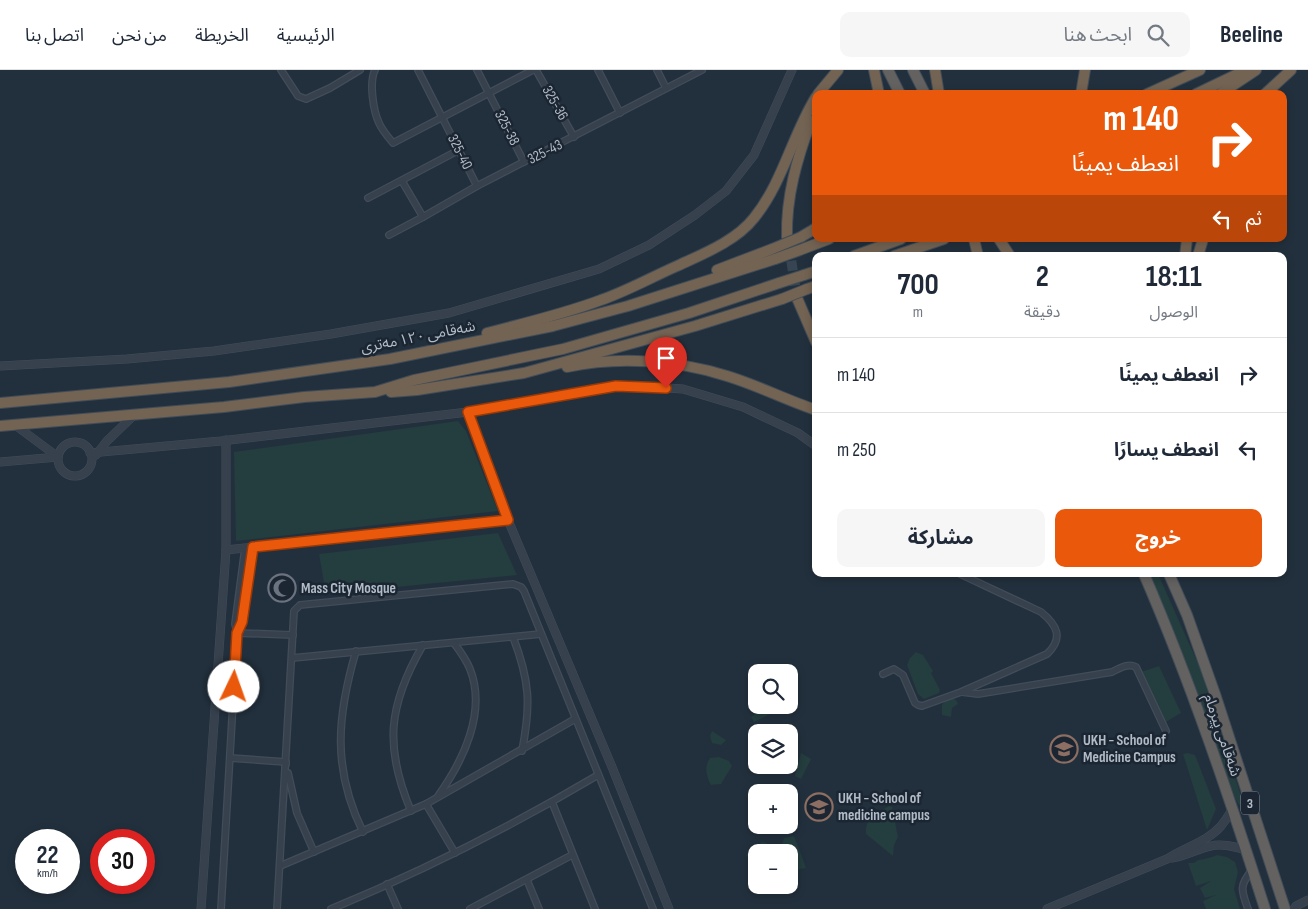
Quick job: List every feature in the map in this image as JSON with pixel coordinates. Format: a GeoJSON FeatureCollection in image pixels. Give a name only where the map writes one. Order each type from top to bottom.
{"type":"FeatureCollection","features":[{"type":"Feature","properties":{"kind":"highway"},"geometry":{"type":"LineString","coordinates":[[827,90],[838,70]]}},
{"type":"Feature","properties":{"kind":"highway"},"geometry":{"type":"LineString","coordinates":[[821,90],[838,70]]}},
{"type":"Feature","properties":{"kind":"highway"},"geometry":{"type":"LineString","coordinates":[[874,70],[878,90]]}},
{"type":"Feature","properties":{"kind":"highway"},"geometry":{"type":"LineString","coordinates":[[888,70],[898,90]]}},
{"type":"Feature","properties":{"kind":"highway"},"geometry":{"type":"LineString","coordinates":[[913,70],[923,90]]}},
{"type":"Feature","properties":{"kind":"highway"},"geometry":{"type":"LineString","coordinates":[[935,70],[938,90]]}},
{"type":"Feature","properties":{"kind":"highway"},"geometry":{"type":"LineString","coordinates":[[1082,90],[1085,70]]}},
{"type":"Feature","properties":{"kind":"highway"},"geometry":{"type":"LineString","coordinates":[[1156,90],[1200,70]]}},
{"type":"Feature","properties":{"kind":"highway"},"geometry":{"type":"LineString","coordinates":[[1204,90],[1246,70]]}},
{"type":"Feature","properties":{"kind":"highway"},"geometry":{"type":"LineString","coordinates":[[1226,90],[1256,70]]}},
{"type":"Feature","properties":{"kind":"highway"},"geometry":{"type":"LineString","coordinates":[[1269,90],[1291,70]]}},
{"type":"Feature","properties":{"kind":"highway"},"geometry":{"type":"LineString","coordinates":[[390,359],[601,300],[696,258],[726,241],[753,220],[772,192],[812,106]]}},
{"type":"Feature","properties":{"kind":"highway"},"geometry":{"type":"LineString","coordinates":[[788,238],[788,207],[795,165],[812,121]]}},
{"type":"Feature","properties":{"kind":"highway"},"geometry":{"type":"LineString","coordinates":[[774,254],[812,231]]}},
{"type":"Feature","properties":{"kind":"highway","name":"شەقامی ١٢٠ مەتری"},"geometry":{"type":"LineString","coordinates":[[0,403],[229,382],[390,359],[553,326],[611,310],[774,254],[800,250],[821,242]]}},
{"type":"Feature","properties":{"kind":"highway"},"geometry":{"type":"LineString","coordinates":[[865,252],[892,242]]}},
{"type":"Feature","properties":{"kind":"highway"},"geometry":{"type":"LineString","coordinates":[[906,252],[935,242]]}},
{"type":"Feature","properties":{"kind":"highway"},"geometry":{"type":"LineString","coordinates":[[911,252],[920,247]]}},
{"type":"Feature","properties":{"kind":"highway"},"geometry":{"type":"LineString","coordinates":[[375,392],[414,380],[563,349],[689,313],[812,272]]}},
{"type":"Feature","properties":{"kind":"highway"},"geometry":{"type":"LineString","coordinates":[[524,373],[695,326],[812,288]]}},
{"type":"Feature","properties":{"kind":"highway"},"geometry":{"type":"LineString","coordinates":[[797,298],[812,333]]}},
{"type":"Feature","properties":{"kind":"highway"},"geometry":{"type":"LineString","coordinates":[[0,426],[224,407],[304,397],[417,390],[541,372],[575,365],[620,361],[677,365],[727,376],[812,408]]}},
{"type":"Feature","properties":{"kind":"highway","name":"شەقامی پیرمام"},"geometry":{"type":"LineString","coordinates":[[1145,577],[1187,680],[1247,850],[1265,909]]}},
{"type":"Feature","properties":{"kind":"highway","name":"شەقامی پیرمام"},"geometry":{"type":"LineString","coordinates":[[1170,577],[1187,615],[1216,696],[1285,909]]}},
{"type":"Feature","properties":{"kind":"street"},"geometry":{"type":"LineString","coordinates":[[281,70],[298,96],[306,99],[330,88],[360,70]]}},
{"type":"Feature","properties":{"kind":"street"},"geometry":{"type":"LineString","coordinates":[[375,70],[373,74],[375,110],[379,123],[392,143],[534,70]]}},
{"type":"Feature","properties":{"kind":"street","name":"325-40"},"geometry":{"type":"LineString","coordinates":[[418,70],[477,186]]}},
{"type":"Feature","properties":{"kind":"street","name":"325-38"},"geometry":{"type":"LineString","coordinates":[[477,70],[524,162]]}},
{"type":"Feature","properties":{"kind":"street","name":"325-36"},"geometry":{"type":"LineString","coordinates":[[534,70],[574,137]]}},
{"type":"Feature","properties":{"kind":"street"},"geometry":{"type":"LineString","coordinates":[[598,70],[620,113]]}},
{"type":"Feature","properties":{"kind":"street"},"geometry":{"type":"LineString","coordinates":[[657,70],[666,88]]}},
{"type":"Feature","properties":{"kind":"street","name":"325-43"},"geometry":{"type":"LineString","coordinates":[[389,235],[477,186],[702,70]]}},
{"type":"Feature","properties":{"kind":"street"},"geometry":{"type":"LineString","coordinates":[[0,366],[126,359],[206,352],[331,334],[449,313],[599,269],[649,244],[695,215],[726,191],[754,155],[792,70]]}},
{"type":"Feature","properties":{"kind":"street"},"geometry":{"type":"LineString","coordinates":[[368,198],[459,150]]}},
{"type":"Feature","properties":{"kind":"street"},"geometry":{"type":"LineString","coordinates":[[402,181],[423,217]]}},
{"type":"Feature","properties":{"kind":"street"},"geometry":{"type":"LineString","coordinates":[[93,455],[468,412],[616,386],[683,389],[743,407],[798,433],[812,443]]}},
{"type":"Feature","properties":{"kind":"street"},"geometry":{"type":"LineString","coordinates":[[468,412],[508,520],[612,767],[669,909]]}},
{"type":"Feature","properties":{"kind":"street"},"geometry":{"type":"LineString","coordinates":[[15,425],[58,457],[61,468],[71,475],[76,475],[87,470],[93,455],[134,415]]}},
{"type":"Feature","properties":{"kind":"street"},"geometry":{"type":"LineString","coordinates":[[201,909],[226,550],[226,440]]}},
{"type":"Feature","properties":{"kind":"street"},"geometry":{"type":"LineString","coordinates":[[58,457],[62,448],[71,442],[82,443],[93,455]]}},
{"type":"Feature","properties":{"kind":"street"},"geometry":{"type":"LineString","coordinates":[[0,462],[58,457]]}},
{"type":"Feature","properties":{"kind":"street"},"geometry":{"type":"LineString","coordinates":[[226,550],[508,520]]}},
{"type":"Feature","properties":{"kind":"street"},"geometry":{"type":"LineString","coordinates":[[221,909],[237,633],[235,624],[243,564],[249,547]]}},
{"type":"Feature","properties":{"kind":"street"},"geometry":{"type":"LineString","coordinates":[[237,633],[242,622],[250,564],[249,547]]}},
{"type":"Feature","properties":{"kind":"street"},"geometry":{"type":"LineString","coordinates":[[243,564],[250,564]]}},
{"type":"Feature","properties":{"kind":"street"},"geometry":{"type":"LineString","coordinates":[[883,674],[894,669],[903,676],[918,705],[922,706],[961,692],[1047,654],[1054,647],[1057,638],[1055,628],[1050,620],[1041,612],[966,577]]}},
{"type":"Feature","properties":{"kind":"street"},"geometry":{"type":"LineString","coordinates":[[277,909],[294,611],[300,604],[514,584],[519,585],[523,589],[653,909]]}},
{"type":"Feature","properties":{"kind":"street"},"geometry":{"type":"LineString","coordinates":[[237,633],[293,635]]}},
{"type":"Feature","properties":{"kind":"street"},"geometry":{"type":"LineString","coordinates":[[292,658],[541,634]]}},
{"type":"Feature","properties":{"kind":"street"},"geometry":{"type":"LineString","coordinates":[[513,637],[525,672],[529,697],[522,751]]}},
{"type":"Feature","properties":{"kind":"street"},"geometry":{"type":"LineString","coordinates":[[437,798],[460,760],[467,744],[475,714],[476,697],[471,670],[454,642]]}},
{"type":"Feature","properties":{"kind":"street"},"geometry":{"type":"LineString","coordinates":[[411,811],[398,776],[393,743],[393,726],[402,686],[423,645]]}},
{"type":"Feature","properties":{"kind":"street"},"geometry":{"type":"LineString","coordinates":[[356,652],[342,707],[341,752],[348,795],[353,813],[363,832]]}},
{"type":"Feature","properties":{"kind":"street"},"geometry":{"type":"LineString","coordinates":[[961,692],[978,694],[1112,672],[1128,665],[1136,667],[1166,731]]}},
{"type":"Feature","properties":{"kind":"street"},"geometry":{"type":"LineString","coordinates":[[280,866],[426,804],[522,751],[575,719]]}},
{"type":"Feature","properties":{"kind":"street"},"geometry":{"type":"LineString","coordinates":[[230,758],[286,762]]}},
{"type":"Feature","properties":{"kind":"street"},"geometry":{"type":"LineString","coordinates":[[286,762],[296,813],[314,852]]}},
{"type":"Feature","properties":{"kind":"street"},"geometry":{"type":"LineString","coordinates":[[331,909],[455,853],[552,802],[598,775]]}},
{"type":"Feature","properties":{"kind":"street"},"geometry":{"type":"LineString","coordinates":[[552,802],[595,909]]}},
{"type":"Feature","properties":{"kind":"street"},"geometry":{"type":"LineString","coordinates":[[426,804],[455,853]]}},
{"type":"Feature","properties":{"kind":"street"},"geometry":{"type":"LineString","coordinates":[[1047,909],[1167,859],[1213,834],[1232,810]]}},
{"type":"Feature","properties":{"kind":"street"},"geometry":{"type":"LineString","coordinates":[[1167,859],[1181,857],[1212,846],[1227,846],[1247,850]]}},
{"type":"Feature","properties":{"kind":"street"},"geometry":{"type":"LineString","coordinates":[[470,909],[480,907],[572,855]]}},
{"type":"Feature","properties":{"kind":"street"},"geometry":{"type":"LineString","coordinates":[[1248,909],[1242,885],[1252,869]]}},
{"type":"Feature","properties":{"kind":"street"},"geometry":{"type":"LineString","coordinates":[[527,880],[539,909]]}},
{"type":"Feature","properties":{"kind":"street"},"geometry":{"type":"LineString","coordinates":[[387,884],[398,909]]}},
{"type":"Feature","properties":{"kind":"street"},"geometry":{"type":"LineString","coordinates":[[1281,898],[1295,907],[1308,900]]}},
{"type":"Feature","properties":{"kind":"green space"},"geometry":{"type":"Polygon","coordinates":[[[458,421],[466,431],[498,511],[236,541],[234,452],[458,421]]]}},
{"type":"Feature","properties":{"kind":"green space"},"geometry":{"type":"Polygon","coordinates":[[[498,533],[517,575],[326,594],[319,554],[498,533]]]}},
{"type":"Feature","properties":{"kind":"green space"},"geometry":{"type":"Polygon","coordinates":[[[1149,577],[1159,577],[1200,668],[1243,802],[1239,805],[1229,787],[1186,662],[1149,577]]]}},
{"type":"Feature","properties":{"kind":"green space"},"geometry":{"type":"Polygon","coordinates":[[[916,652],[923,655],[933,671],[931,673],[940,690],[939,693],[924,699],[918,694],[907,665],[910,658],[916,652]]]}},
{"type":"Feature","properties":{"kind":"green space"},"geometry":{"type":"Polygon","coordinates":[[[1159,666],[1181,713],[1159,726],[1138,673],[1159,666]]]}},
{"type":"Feature","properties":{"kind":"green space"},"geometry":{"type":"Polygon","coordinates":[[[952,698],[958,704],[952,708],[951,717],[942,715],[942,705],[946,699],[952,698]]]}},
{"type":"Feature","properties":{"kind":"green space"},"geometry":{"type":"Polygon","coordinates":[[[755,714],[770,714],[754,722],[751,717],[755,714]]]}},
{"type":"Feature","properties":{"kind":"green space"},"geometry":{"type":"Polygon","coordinates":[[[712,731],[726,740],[721,745],[712,743],[710,736],[712,731]]]}},
{"type":"Feature","properties":{"kind":"green space"},"geometry":{"type":"Polygon","coordinates":[[[801,753],[811,759],[801,779],[795,776],[798,774],[801,753]]]}},
{"type":"Feature","properties":{"kind":"green space"},"geometry":{"type":"Polygon","coordinates":[[[1183,754],[1195,755],[1216,809],[1207,830],[1183,754]]]}},
{"type":"Feature","properties":{"kind":"green space"},"geometry":{"type":"Polygon","coordinates":[[[719,757],[729,761],[732,766],[721,784],[711,785],[706,768],[710,758],[719,757]]]}},
{"type":"Feature","properties":{"kind":"green space"},"geometry":{"type":"Polygon","coordinates":[[[889,806],[892,807],[898,837],[894,845],[893,856],[866,834],[869,820],[889,806]]]}},
{"type":"Feature","properties":{"kind":"green space"},"geometry":{"type":"Polygon","coordinates":[[[794,836],[797,844],[782,844],[784,838],[794,836]]]}},
{"type":"Feature","properties":{"kind":"green space"},"geometry":{"type":"Polygon","coordinates":[[[798,847],[806,868],[798,869],[798,847]]]}},
{"type":"Feature","properties":{"kind":"green space"},"geometry":{"type":"Polygon","coordinates":[[[1217,855],[1227,857],[1235,862],[1238,872],[1234,889],[1240,909],[1206,909],[1203,901],[1216,895],[1205,898],[1200,888],[1211,881],[1196,886],[1188,863],[1194,863],[1198,860],[1217,855]]]}},
{"type":"Feature","properties":{"kind":"tunnel"},"geometry":{"type":"LineString","coordinates":[[789,246],[797,298]]}},
{"type":"Feature","properties":{"kind":"place","name":"Mass City Mosque"},"geometry":{"type":"Point","coordinates":[282,588]}},
{"type":"Feature","properties":{"kind":"place","name":"UKH - School of Medicine Campus"},"geometry":{"type":"Point","coordinates":[1064,749]}},
{"type":"Feature","properties":{"kind":"place","name":"UKH - School of medicine campus"},"geometry":{"type":"Point","coordinates":[819,807]}},
{"type":"Feature","properties":{"kind":"route"},"geometry":{"type":"LineString","coordinates":[[234,687],[237,633],[242,622],[253,547],[508,520],[468,412],[616,386],[666,388]]}}]}
